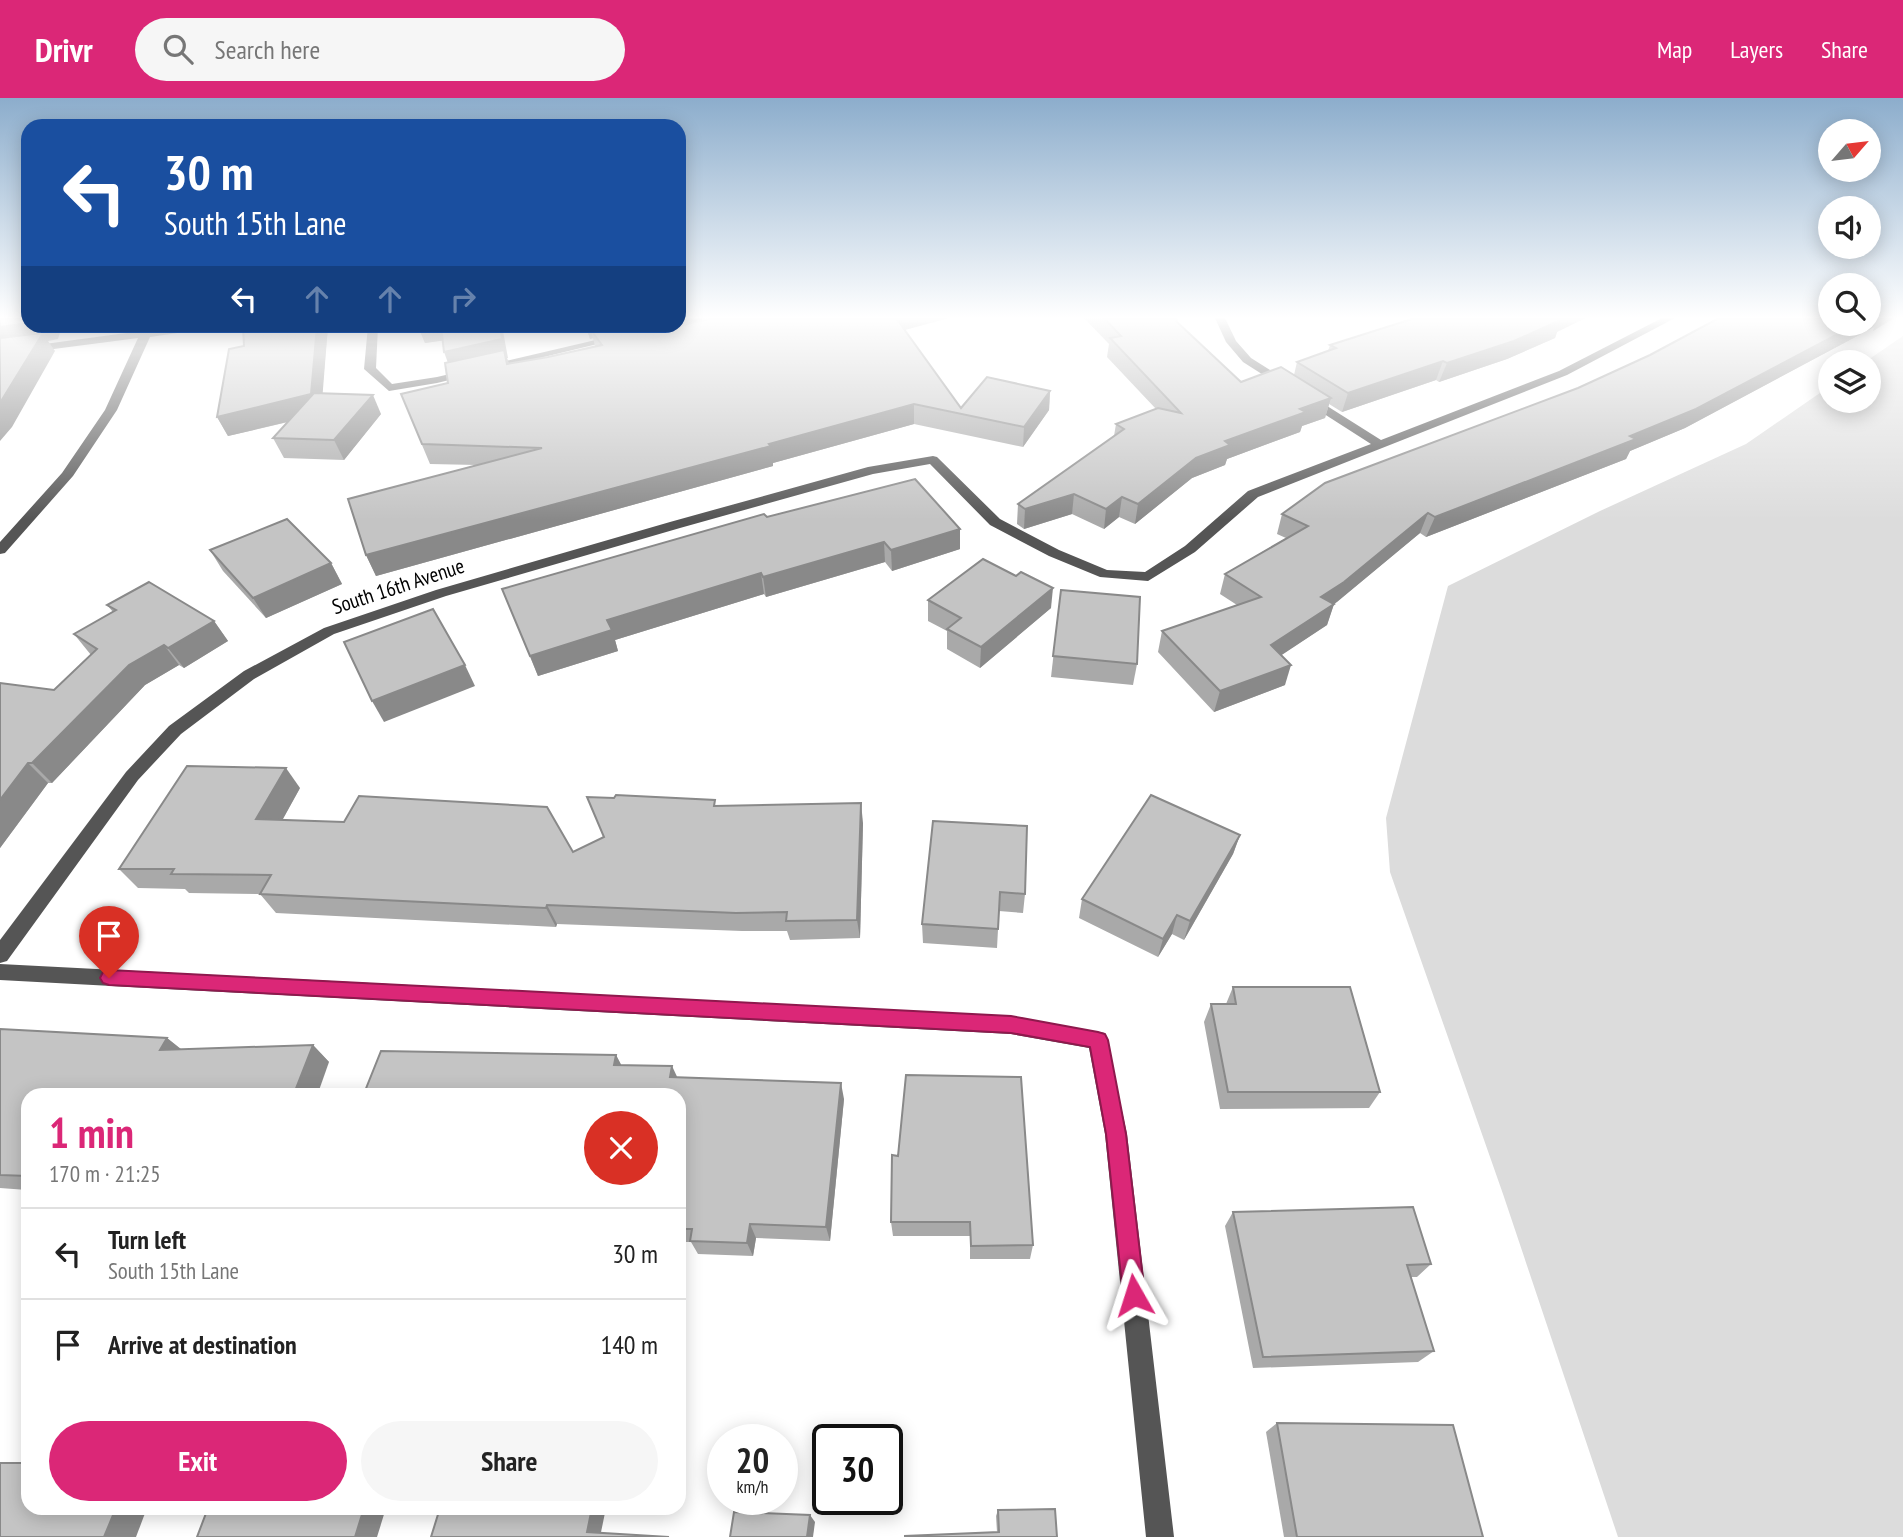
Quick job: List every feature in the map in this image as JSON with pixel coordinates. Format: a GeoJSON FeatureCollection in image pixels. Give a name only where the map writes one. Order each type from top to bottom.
{"type":"FeatureCollection","features":[{"type":"Feature","properties":{"kind":"street"},"geometry":{"type":"LineString","coordinates":[[0,550],[67,476],[111,410],[122,385]]}},
{"type":"Feature","properties":{"kind":"street"},"geometry":{"type":"LineString","coordinates":[[386,385],[389,388],[406,385]]}},
{"type":"Feature","properties":{"kind":"street"},"geometry":{"type":"LineString","coordinates":[[1287,385],[1378,443],[1531,385]]}},
{"type":"Feature","properties":{"kind":"street","name":"South 16th Avenue"},"geometry":{"type":"LineString","coordinates":[[0,956],[132,776],[175,730],[249,675],[329,631],[441,593],[675,525],[872,470],[933,460],[995,522],[1054,553],[1105,574],[1148,577],[1190,549],[1253,494],[1378,443]]}},
{"type":"Feature","properties":{"kind":"street"},"geometry":{"type":"LineString","coordinates":[[0,972],[1011,1025],[1098,1040],[1116,1134],[1160,1537]]}},
{"type":"Feature","properties":{"kind":"shaded area"},"geometry":{"type":"Polygon","coordinates":[[[1881,385],[1903,385],[1903,1537],[1618,1537],[1503,1194],[1390,872],[1386,818],[1448,586],[1600,511],[1746,444],[1818,394],[1818,413],[1881,413],[1881,385]]]}},
{"type":"Feature","properties":{"kind":"building"},"geometry":{"type":"Polygon","coordinates":[[[0,385],[11,385],[0,403],[0,385]]]}},
{"type":"Feature","properties":{"kind":"building"},"geometry":{"type":"Polygon","coordinates":[[[223,385],[312,385],[311,394],[217,417],[223,385]]]}},
{"type":"Feature","properties":{"kind":"building"},"geometry":{"type":"Polygon","coordinates":[[[439,385],[944,385],[961,408],[980,385],[1024,385],[1050,391],[1024,427],[914,404],[769,444],[771,446],[366,555],[348,499],[542,448],[422,444],[401,394],[439,385]]]}},
{"type":"Feature","properties":{"kind":"building"},"geometry":{"type":"Polygon","coordinates":[[[1155,385],[1310,385],[1331,398],[1300,409],[1306,412],[1225,441],[1230,445],[1196,458],[1138,504],[1122,497],[1106,509],[1074,494],[1025,509],[1018,504],[1124,429],[1116,424],[1158,408],[1181,413],[1155,385]]]}},
{"type":"Feature","properties":{"kind":"building"},"geometry":{"type":"Polygon","coordinates":[[[1335,385],[1371,385],[1348,393],[1335,385]]]}},
{"type":"Feature","properties":{"kind":"building"},"geometry":{"type":"Polygon","coordinates":[[[1584,385],[1741,385],[1696,409],[1630,436],[1636,439],[1435,517],[1428,513],[1344,582],[1321,597],[1334,604],[1271,645],[1291,665],[1220,691],[1162,631],[1261,597],[1225,574],[1308,526],[1282,514],[1325,483],[1584,385]]]}},
{"type":"Feature","properties":{"kind":"building"},"geometry":{"type":"Polygon","coordinates":[[[314,393],[373,395],[334,440],[273,438],[314,393]]]}},
{"type":"Feature","properties":{"kind":"building"},"geometry":{"type":"Polygon","coordinates":[[[915,479],[960,529],[891,550],[884,542],[763,577],[761,573],[607,620],[612,630],[530,656],[502,589],[764,514],[767,517],[915,479]]]}},
{"type":"Feature","properties":{"kind":"building"},"geometry":{"type":"Polygon","coordinates":[[[287,519],[331,563],[253,598],[210,550],[287,519]]]}},
{"type":"Feature","properties":{"kind":"building"},"geometry":{"type":"Polygon","coordinates":[[[983,559],[1016,576],[1021,572],[1053,588],[981,647],[947,629],[961,618],[928,600],[983,559]]]}},
{"type":"Feature","properties":{"kind":"building"},"geometry":{"type":"Polygon","coordinates":[[[149,582],[214,621],[168,648],[164,645],[129,665],[32,763],[28,763],[0,800],[0,683],[54,690],[97,649],[74,634],[116,610],[107,605],[149,582]]]}},
{"type":"Feature","properties":{"kind":"building"},"geometry":{"type":"Polygon","coordinates":[[[1061,590],[1140,597],[1137,664],[1053,656],[1061,590]]]}},
{"type":"Feature","properties":{"kind":"building"},"geometry":{"type":"Polygon","coordinates":[[[433,609],[465,665],[372,701],[344,642],[433,609]]]}},
{"type":"Feature","properties":{"kind":"building"},"geometry":{"type":"Polygon","coordinates":[[[187,766],[286,768],[256,819],[344,822],[359,796],[547,807],[573,852],[604,837],[587,797],[614,798],[616,795],[715,800],[714,806],[861,803],[857,920],[786,921],[787,912],[736,913],[547,905],[546,908],[260,894],[271,875],[171,874],[174,869],[119,869],[187,766]]]}},
{"type":"Feature","properties":{"kind":"building"},"geometry":{"type":"Polygon","coordinates":[[[1151,795],[1240,835],[1190,921],[1177,915],[1163,939],[1082,899],[1151,795]]]}},
{"type":"Feature","properties":{"kind":"building"},"geometry":{"type":"Polygon","coordinates":[[[933,821],[1027,826],[1025,894],[1000,892],[998,929],[922,924],[933,821]]]}},
{"type":"Feature","properties":{"kind":"building"},"geometry":{"type":"Polygon","coordinates":[[[1233,987],[1350,987],[1380,1092],[1228,1092],[1211,1004],[1236,1004],[1233,987]]]}},
{"type":"Feature","properties":{"kind":"building"},"geometry":{"type":"Polygon","coordinates":[[[0,1029],[167,1038],[160,1050],[313,1045],[296,1088],[21,1088],[21,1176],[0,1175],[0,1029]]]}},
{"type":"Feature","properties":{"kind":"building"},"geometry":{"type":"Polygon","coordinates":[[[381,1051],[616,1055],[614,1065],[672,1066],[670,1077],[841,1083],[826,1227],[750,1224],[747,1243],[690,1241],[692,1229],[686,1229],[686,1088],[366,1088],[381,1051]]]}},
{"type":"Feature","properties":{"kind":"building"},"geometry":{"type":"Polygon","coordinates":[[[906,1075],[1021,1077],[1033,1245],[971,1246],[970,1222],[891,1222],[892,1155],[898,1156],[906,1075]]]}},
{"type":"Feature","properties":{"kind":"building"},"geometry":{"type":"Polygon","coordinates":[[[1413,1207],[1431,1264],[1407,1265],[1434,1351],[1263,1357],[1233,1212],[1413,1207]]]}},
{"type":"Feature","properties":{"kind":"building"},"geometry":{"type":"Polygon","coordinates":[[[1277,1423],[1453,1425],[1483,1537],[1297,1537],[1277,1423]]]}},
{"type":"Feature","properties":{"kind":"building"},"geometry":{"type":"Polygon","coordinates":[[[0,1463],[21,1463],[21,1515],[113,1515],[104,1537],[0,1537],[0,1463]]]}},
{"type":"Feature","properties":{"kind":"building"},"geometry":{"type":"Polygon","coordinates":[[[1055,1509],[1057,1537],[905,1537],[999,1532],[998,1510],[1055,1509]]]}},
{"type":"Feature","properties":{"kind":"building"},"geometry":{"type":"Polygon","coordinates":[[[205,1515],[362,1515],[355,1537],[197,1537],[205,1515]]]}},
{"type":"Feature","properties":{"kind":"building"},"geometry":{"type":"Polygon","coordinates":[[[438,1515],[591,1515],[587,1532],[669,1537],[431,1537],[438,1515]]]}},
{"type":"Feature","properties":{"kind":"building"},"geometry":{"type":"Polygon","coordinates":[[[734,1515],[810,1515],[807,1537],[730,1537],[734,1515]]]}},
{"type":"Feature","properties":{"kind":"route"},"geometry":{"type":"LineString","coordinates":[[109,978],[1011,1025],[1098,1040],[1116,1134],[1134,1295]]}}]}
